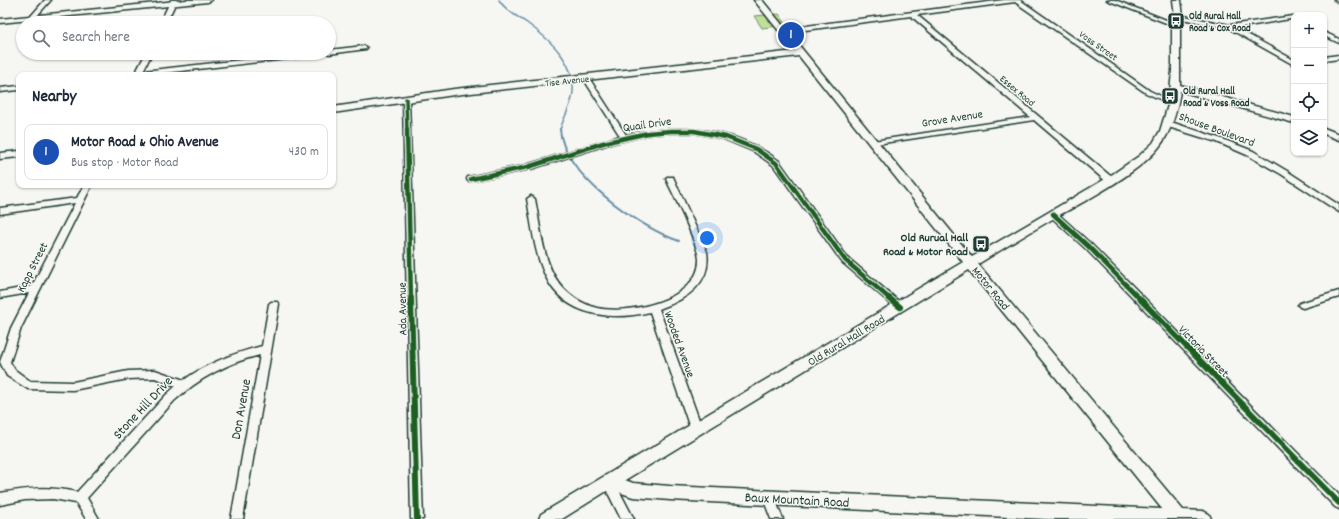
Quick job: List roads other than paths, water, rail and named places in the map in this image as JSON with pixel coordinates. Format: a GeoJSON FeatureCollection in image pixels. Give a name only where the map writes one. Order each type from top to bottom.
{"type":"FeatureCollection","features":[{"type":"Feature","properties":{"kind":"main road"},"geometry":{"type":"LineString","coordinates":[[42,16],[174,2],[208,0]]}},
{"type":"Feature","properties":{"kind":"main road","name":"Motor Road"},"geometry":{"type":"LineString","coordinates":[[758,0],[971,264],[1180,518]]}},
{"type":"Feature","properties":{"kind":"main road","name":"Old Rural Hall Road"},"geometry":{"type":"LineString","coordinates":[[547,519],[1053,214],[1111,181],[1152,150],[1168,124],[1176,87],[1177,0]]}},
{"type":"Feature","properties":{"kind":"main road"},"geometry":{"type":"LineString","coordinates":[[0,21],[16,19]]}},
{"type":"Feature","properties":{"kind":"main road","name":"Tise Avenue"},"geometry":{"type":"LineString","coordinates":[[336,110],[406,99],[800,53]]}},
{"type":"Feature","properties":{"kind":"main road"},"geometry":{"type":"LineString","coordinates":[[1176,87],[1291,119]]}},
{"type":"Feature","properties":{"kind":"main road"},"geometry":{"type":"LineString","coordinates":[[1327,132],[1339,137]]}},
{"type":"Feature","properties":{"kind":"main road"},"geometry":{"type":"LineString","coordinates":[[0,156],[16,154]]}},
{"type":"Feature","properties":{"kind":"main road","name":"Baux Mountain Road"},"geometry":{"type":"LineString","coordinates":[[608,481],[633,490],[993,514],[1203,519]]}},
{"type":"Feature","properties":{"kind":"street"},"geometry":{"type":"LineString","coordinates":[[34,16],[48,0]]}},
{"type":"Feature","properties":{"kind":"street"},"geometry":{"type":"LineString","coordinates":[[783,31],[1016,0]]}},
{"type":"Feature","properties":{"kind":"street","name":"Voss Street"},"geometry":{"type":"LineString","coordinates":[[1016,0],[1148,92],[1173,103]]}},
{"type":"Feature","properties":{"kind":"street"},"geometry":{"type":"LineString","coordinates":[[1110,0],[1177,21],[1230,27],[1291,18]]}},
{"type":"Feature","properties":{"kind":"street"},"geometry":{"type":"LineString","coordinates":[[167,16],[174,2]]}},
{"type":"Feature","properties":{"kind":"street","name":"Essex Road"},"geometry":{"type":"LineString","coordinates":[[912,14],[1111,181]]}},
{"type":"Feature","properties":{"kind":"street"},"geometry":{"type":"LineString","coordinates":[[1230,27],[1291,61]]}},
{"type":"Feature","properties":{"kind":"street"},"geometry":{"type":"LineString","coordinates":[[1327,35],[1339,41]]}},
{"type":"Feature","properties":{"kind":"street"},"geometry":{"type":"LineString","coordinates":[[336,51],[364,48]]}},
{"type":"Feature","properties":{"kind":"street"},"geometry":{"type":"LineString","coordinates":[[1327,59],[1339,57]]}},
{"type":"Feature","properties":{"kind":"street"},"geometry":{"type":"LineString","coordinates":[[139,72],[145,60]]}},
{"type":"Feature","properties":{"kind":"street"},"geometry":{"type":"LineString","coordinates":[[155,72],[260,60]]}},
{"type":"Feature","properties":{"kind":"street"},"geometry":{"type":"LineString","coordinates":[[586,78],[624,137]]}},
{"type":"Feature","properties":{"kind":"street"},"geometry":{"type":"LineString","coordinates":[[0,90],[16,88]]}},
{"type":"Feature","properties":{"kind":"street","name":"Ada Avenue"},"geometry":{"type":"LineString","coordinates":[[406,99],[417,519]]}},
{"type":"Feature","properties":{"kind":"street","name":"Grove Avenue"},"geometry":{"type":"LineString","coordinates":[[873,143],[1036,118]]}},
{"type":"Feature","properties":{"kind":"street","name":"Shouse Boulevard"},"geometry":{"type":"LineString","coordinates":[[1168,124],[1250,153],[1277,168],[1339,209]]}},
{"type":"Feature","properties":{"kind":"street","name":"Quail Drive"},"geometry":{"type":"LineString","coordinates":[[471,179],[535,165],[624,137],[660,130],[701,132],[738,141],[762,153],[776,163],[845,260],[900,307]]}},
{"type":"Feature","properties":{"kind":"street","name":"Wooded Avenue"},"geometry":{"type":"LineString","coordinates":[[670,179],[697,237],[703,252],[705,264],[703,271],[695,284],[673,301],[654,309],[696,428]]}},
{"type":"Feature","properties":{"kind":"street","name":"Kapp Street"},"geometry":{"type":"LineString","coordinates":[[87,188],[16,328],[2,363],[11,373],[28,385],[73,386],[128,375],[155,374],[184,384]]}},
{"type":"Feature","properties":{"kind":"street"},"geometry":{"type":"LineString","coordinates":[[531,199],[548,272],[557,288],[563,294],[583,307],[603,312],[629,314],[654,309]]}},
{"type":"Feature","properties":{"kind":"street"},"geometry":{"type":"LineString","coordinates":[[0,212],[81,200]]}},
{"type":"Feature","properties":{"kind":"street","name":"Victoria Street"},"geometry":{"type":"LineString","coordinates":[[1053,214],[1089,248],[1338,502]]}},
{"type":"Feature","properties":{"kind":"street"},"geometry":{"type":"LineString","coordinates":[[0,294],[35,289]]}},
{"type":"Feature","properties":{"kind":"street"},"geometry":{"type":"LineString","coordinates":[[1302,305],[1339,294]]}},
{"type":"Feature","properties":{"kind":"street","name":"Don Avenue"},"geometry":{"type":"LineString","coordinates":[[237,519],[274,304]]}},
{"type":"Feature","properties":{"kind":"street","name":"Stone Hill Drive"},"geometry":{"type":"LineString","coordinates":[[78,498],[184,384],[243,355],[266,349]]}},
{"type":"Feature","properties":{"kind":"street"},"geometry":{"type":"LineString","coordinates":[[608,481],[628,519]]}},
{"type":"Feature","properties":{"kind":"street"},"geometry":{"type":"LineString","coordinates":[[0,499],[25,494],[53,493],[78,498],[85,506],[92,519]]}},
{"type":"Feature","properties":{"kind":"street"},"geometry":{"type":"LineString","coordinates":[[769,498],[777,519]]}},
{"type":"Feature","properties":{"kind":"waterway"},"geometry":{"type":"LineString","coordinates":[[499,0],[508,10],[546,38],[562,55],[567,65],[573,86],[572,98],[560,130]]}},
{"type":"Feature","properties":{"kind":"waterway"},"geometry":{"type":"LineString","coordinates":[[560,130],[564,146],[574,164],[588,181],[625,212],[644,224],[679,241]]}},
{"type":"Feature","properties":{"kind":"place","name":"Old Rural Hall Road & Cox Road"},"geometry":{"type":"Point","coordinates":[1176,21]}},
{"type":"Feature","properties":{"kind":"place","name":"Motor Road & Ohio Avenue"},"geometry":{"type":"Point","coordinates":[791,35]}},
{"type":"Feature","properties":{"kind":"place","name":"Old Rural Hall Road & Voss Road"},"geometry":{"type":"Point","coordinates":[1170,96]}},
{"type":"Feature","properties":{"kind":"place","name":"Old Rurual Hall Road & Motor Road"},"geometry":{"type":"Point","coordinates":[981,244]}}]}
